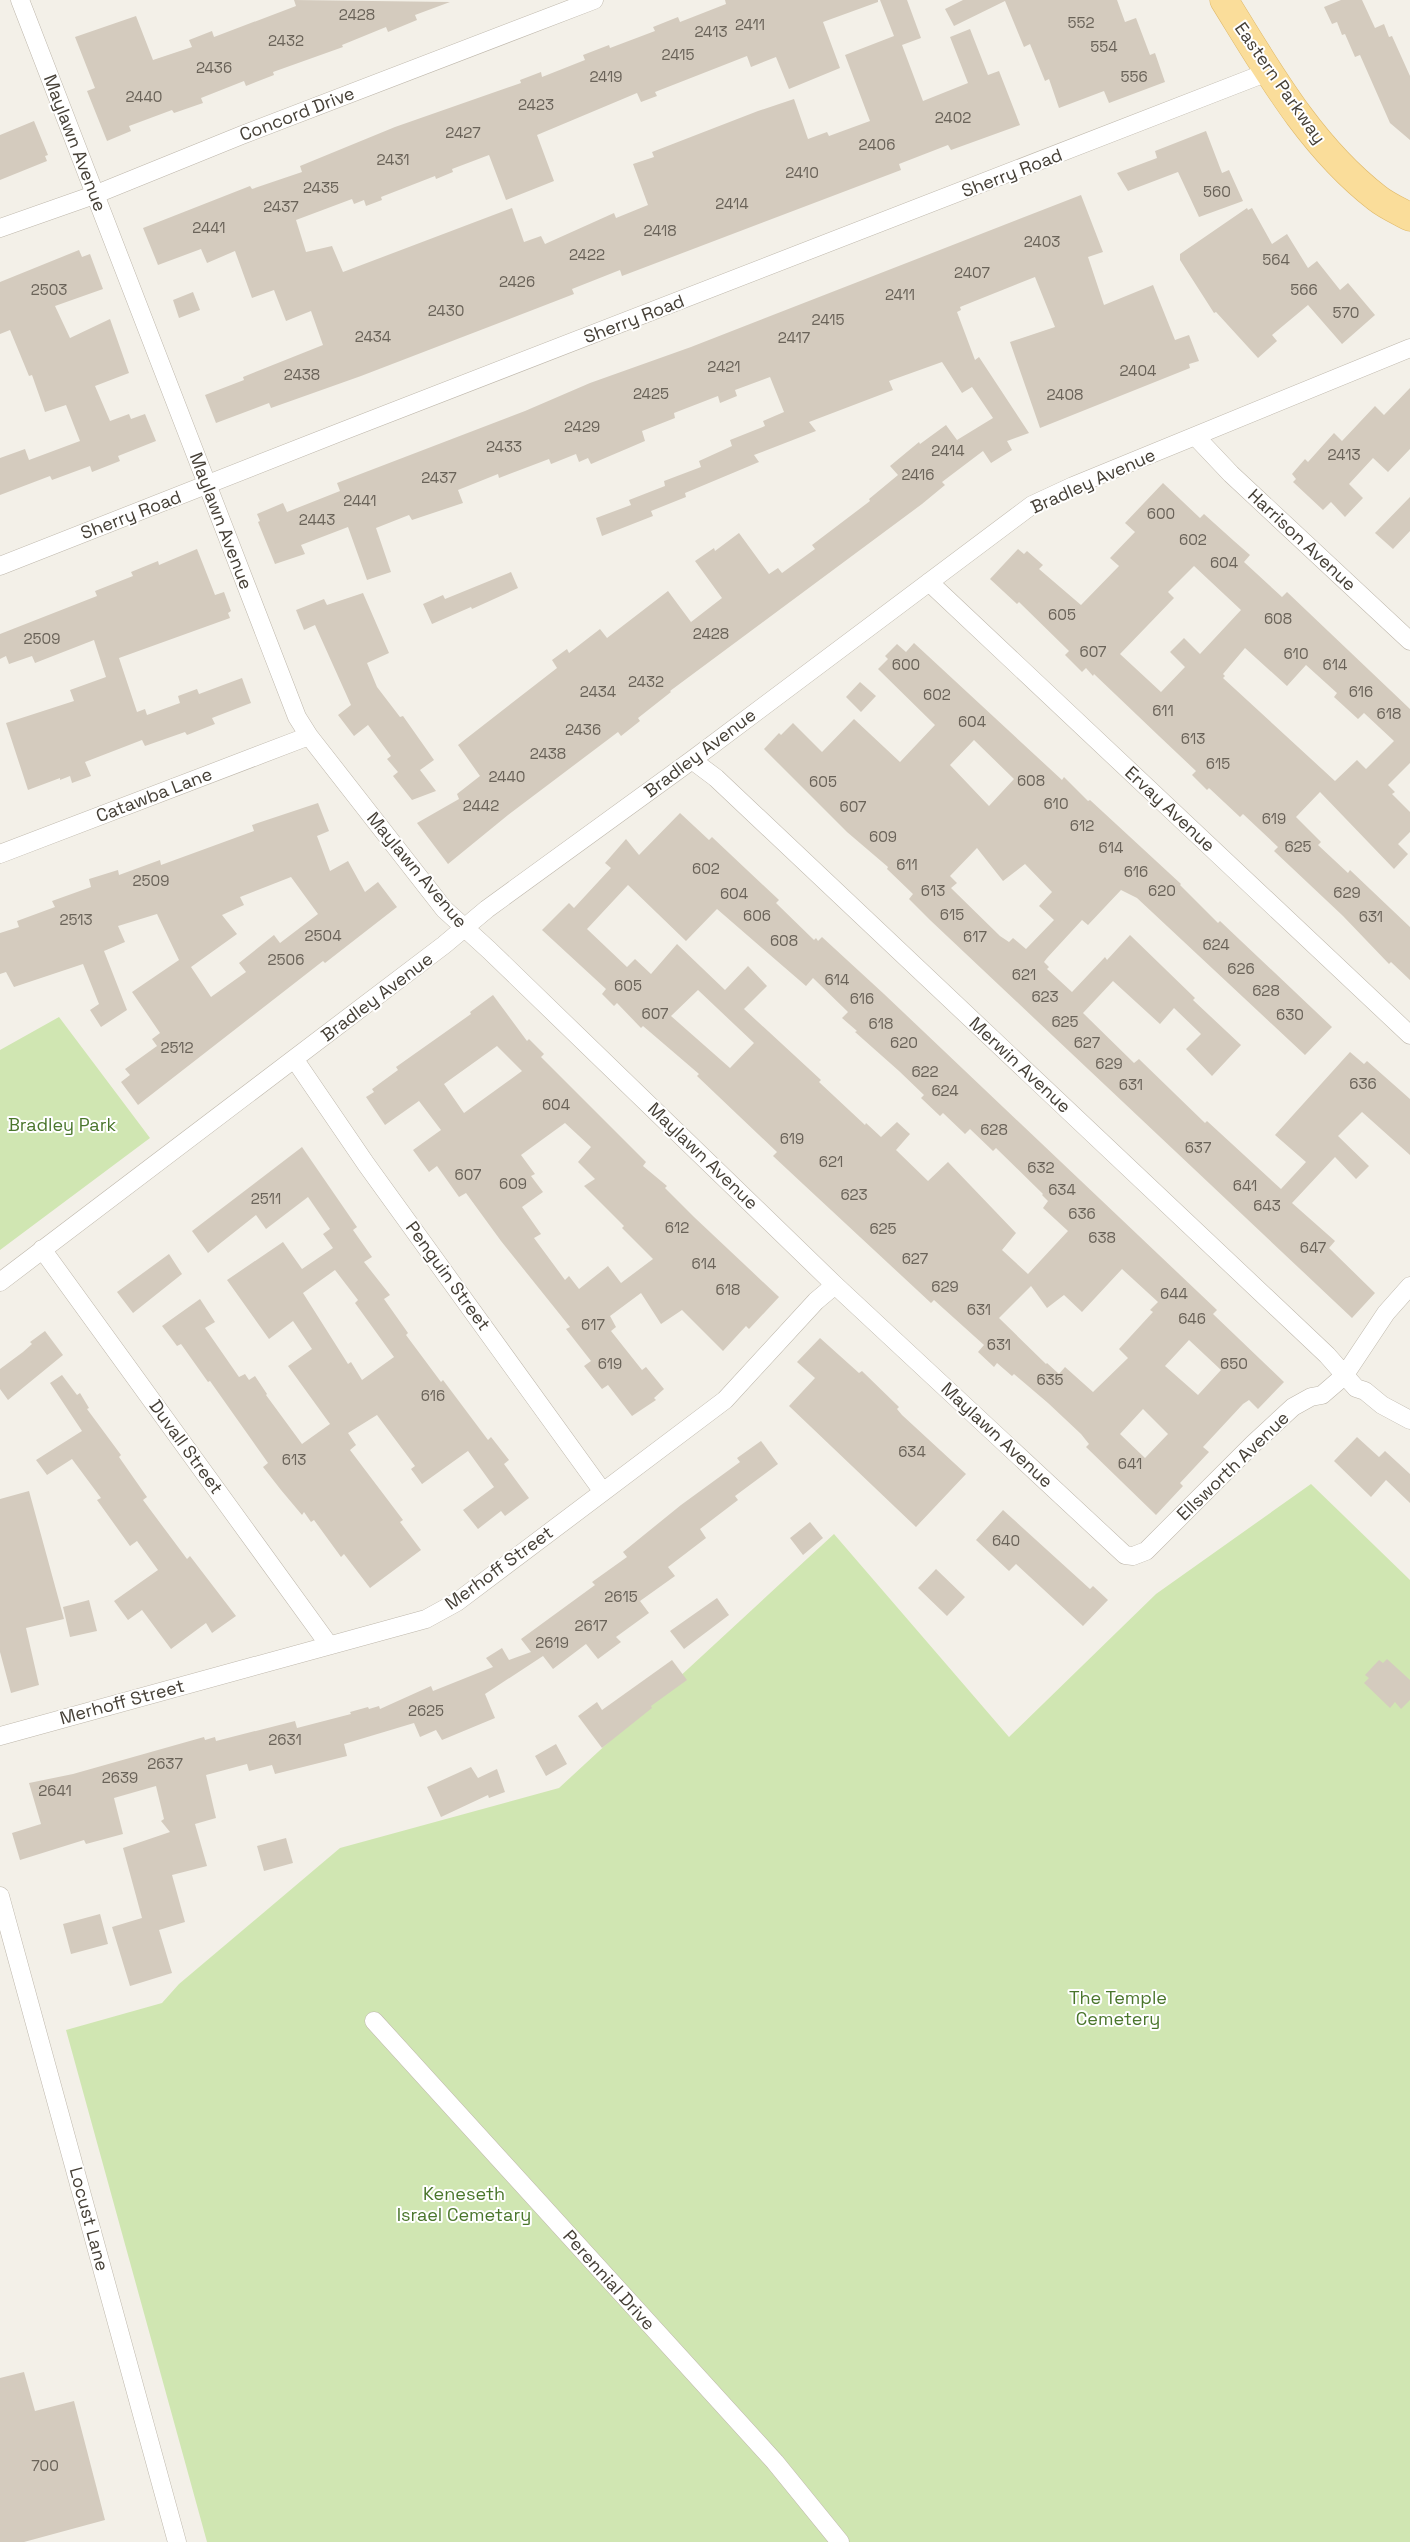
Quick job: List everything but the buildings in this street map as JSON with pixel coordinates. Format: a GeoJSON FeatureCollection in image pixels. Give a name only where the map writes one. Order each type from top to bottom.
{"type":"FeatureCollection","features":[{"type":"Feature","properties":{"kind":"main road","name":"Eastern Parkway"},"geometry":{"type":"LineString","coordinates":[[1224,0],[1268,72],[1303,122],[1336,161],[1378,199],[1410,217]]}},
{"type":"Feature","properties":{"kind":"street","name":"Maylawn Avenue"},"geometry":{"type":"LineString","coordinates":[[20,0],[297,717],[309,736],[444,909],[463,928],[489,950],[835,1285],[1125,1555],[1133,1556]]}},
{"type":"Feature","properties":{"kind":"street","name":"Concord Drive"},"geometry":{"type":"LineString","coordinates":[[0,228],[94,195],[251,131],[594,0]]}},
{"type":"Feature","properties":{"kind":"street","name":"Sherry Road"},"geometry":{"type":"LineString","coordinates":[[0,566],[1268,72]]}},
{"type":"Feature","properties":{"kind":"street","name":"Bradley Avenue"},"geometry":{"type":"LineString","coordinates":[[42,1249],[295,1060],[463,928],[692,760],[1032,505],[1073,486],[1410,348]]}},
{"type":"Feature","properties":{"kind":"street","name":"Harrison Avenue"},"geometry":{"type":"LineString","coordinates":[[1196,437],[1231,474],[1410,641]]}},
{"type":"Feature","properties":{"kind":"street","name":"Ervay Avenue"},"geometry":{"type":"LineString","coordinates":[[929,582],[1410,1035]]}},
{"type":"Feature","properties":{"kind":"street","name":"Catawba Lane"},"geometry":{"type":"LineString","coordinates":[[0,854],[309,736]]}},
{"type":"Feature","properties":{"kind":"street","name":"Merwin Avenue"},"geometry":{"type":"LineString","coordinates":[[692,760],[716,778],[1327,1355],[1356,1388],[1365,1391],[1382,1405],[1410,1420]]}},
{"type":"Feature","properties":{"kind":"street","name":"Penguin Street"},"geometry":{"type":"LineString","coordinates":[[295,1060],[366,1164],[603,1492]]}},
{"type":"Feature","properties":{"kind":"street"},"geometry":{"type":"LineString","coordinates":[[0,1282],[42,1249]]}},
{"type":"Feature","properties":{"kind":"street","name":"Duvall Street"},"geometry":{"type":"LineString","coordinates":[[42,1249],[329,1645]]}},
{"type":"Feature","properties":{"kind":"street","name":"Merhoff Street"},"geometry":{"type":"LineString","coordinates":[[0,1736],[426,1619],[458,1602],[726,1400],[816,1301],[835,1285]]}},
{"type":"Feature","properties":{"kind":"street","name":"Ellsworth Avenue"},"geometry":{"type":"LineString","coordinates":[[1133,1556],[1146,1551],[1253,1444],[1293,1407],[1322,1395],[1344,1376],[1386,1313],[1410,1286]]}},
{"type":"Feature","properties":{"kind":"street","name":"Locust Lane"},"geometry":{"type":"LineString","coordinates":[[0,1896],[178,2542]]}},
{"type":"Feature","properties":{"kind":"street","name":"Perennial Drive"},"geometry":{"type":"LineString","coordinates":[[374,2021],[775,2462],[840,2542]]}},
{"type":"Feature","properties":{"kind":"green space","name":"Bradley Park"},"geometry":{"type":"Polygon","coordinates":[[[59,1017],[150,1138],[0,1250],[0,1050],[59,1017]]]}},
{"type":"Feature","properties":{"kind":"green space"},"geometry":{"type":"Polygon","coordinates":[[[1311,1484],[1410,1580],[1410,2542],[207,2542],[66,2030],[162,2003],[179,1984],[340,1848],[559,1788],[834,1534],[1009,1737],[1156,1594],[1311,1484]]]}},
{"type":"Feature","properties":{"kind":"park label","name":"The Temple Cemetery"},"geometry":{"type":"Point","coordinates":[1118,2008]}},
{"type":"Feature","properties":{"kind":"park label","name":"Keneseth Israel Cemetary"},"geometry":{"type":"Point","coordinates":[464,2204]}}]}
